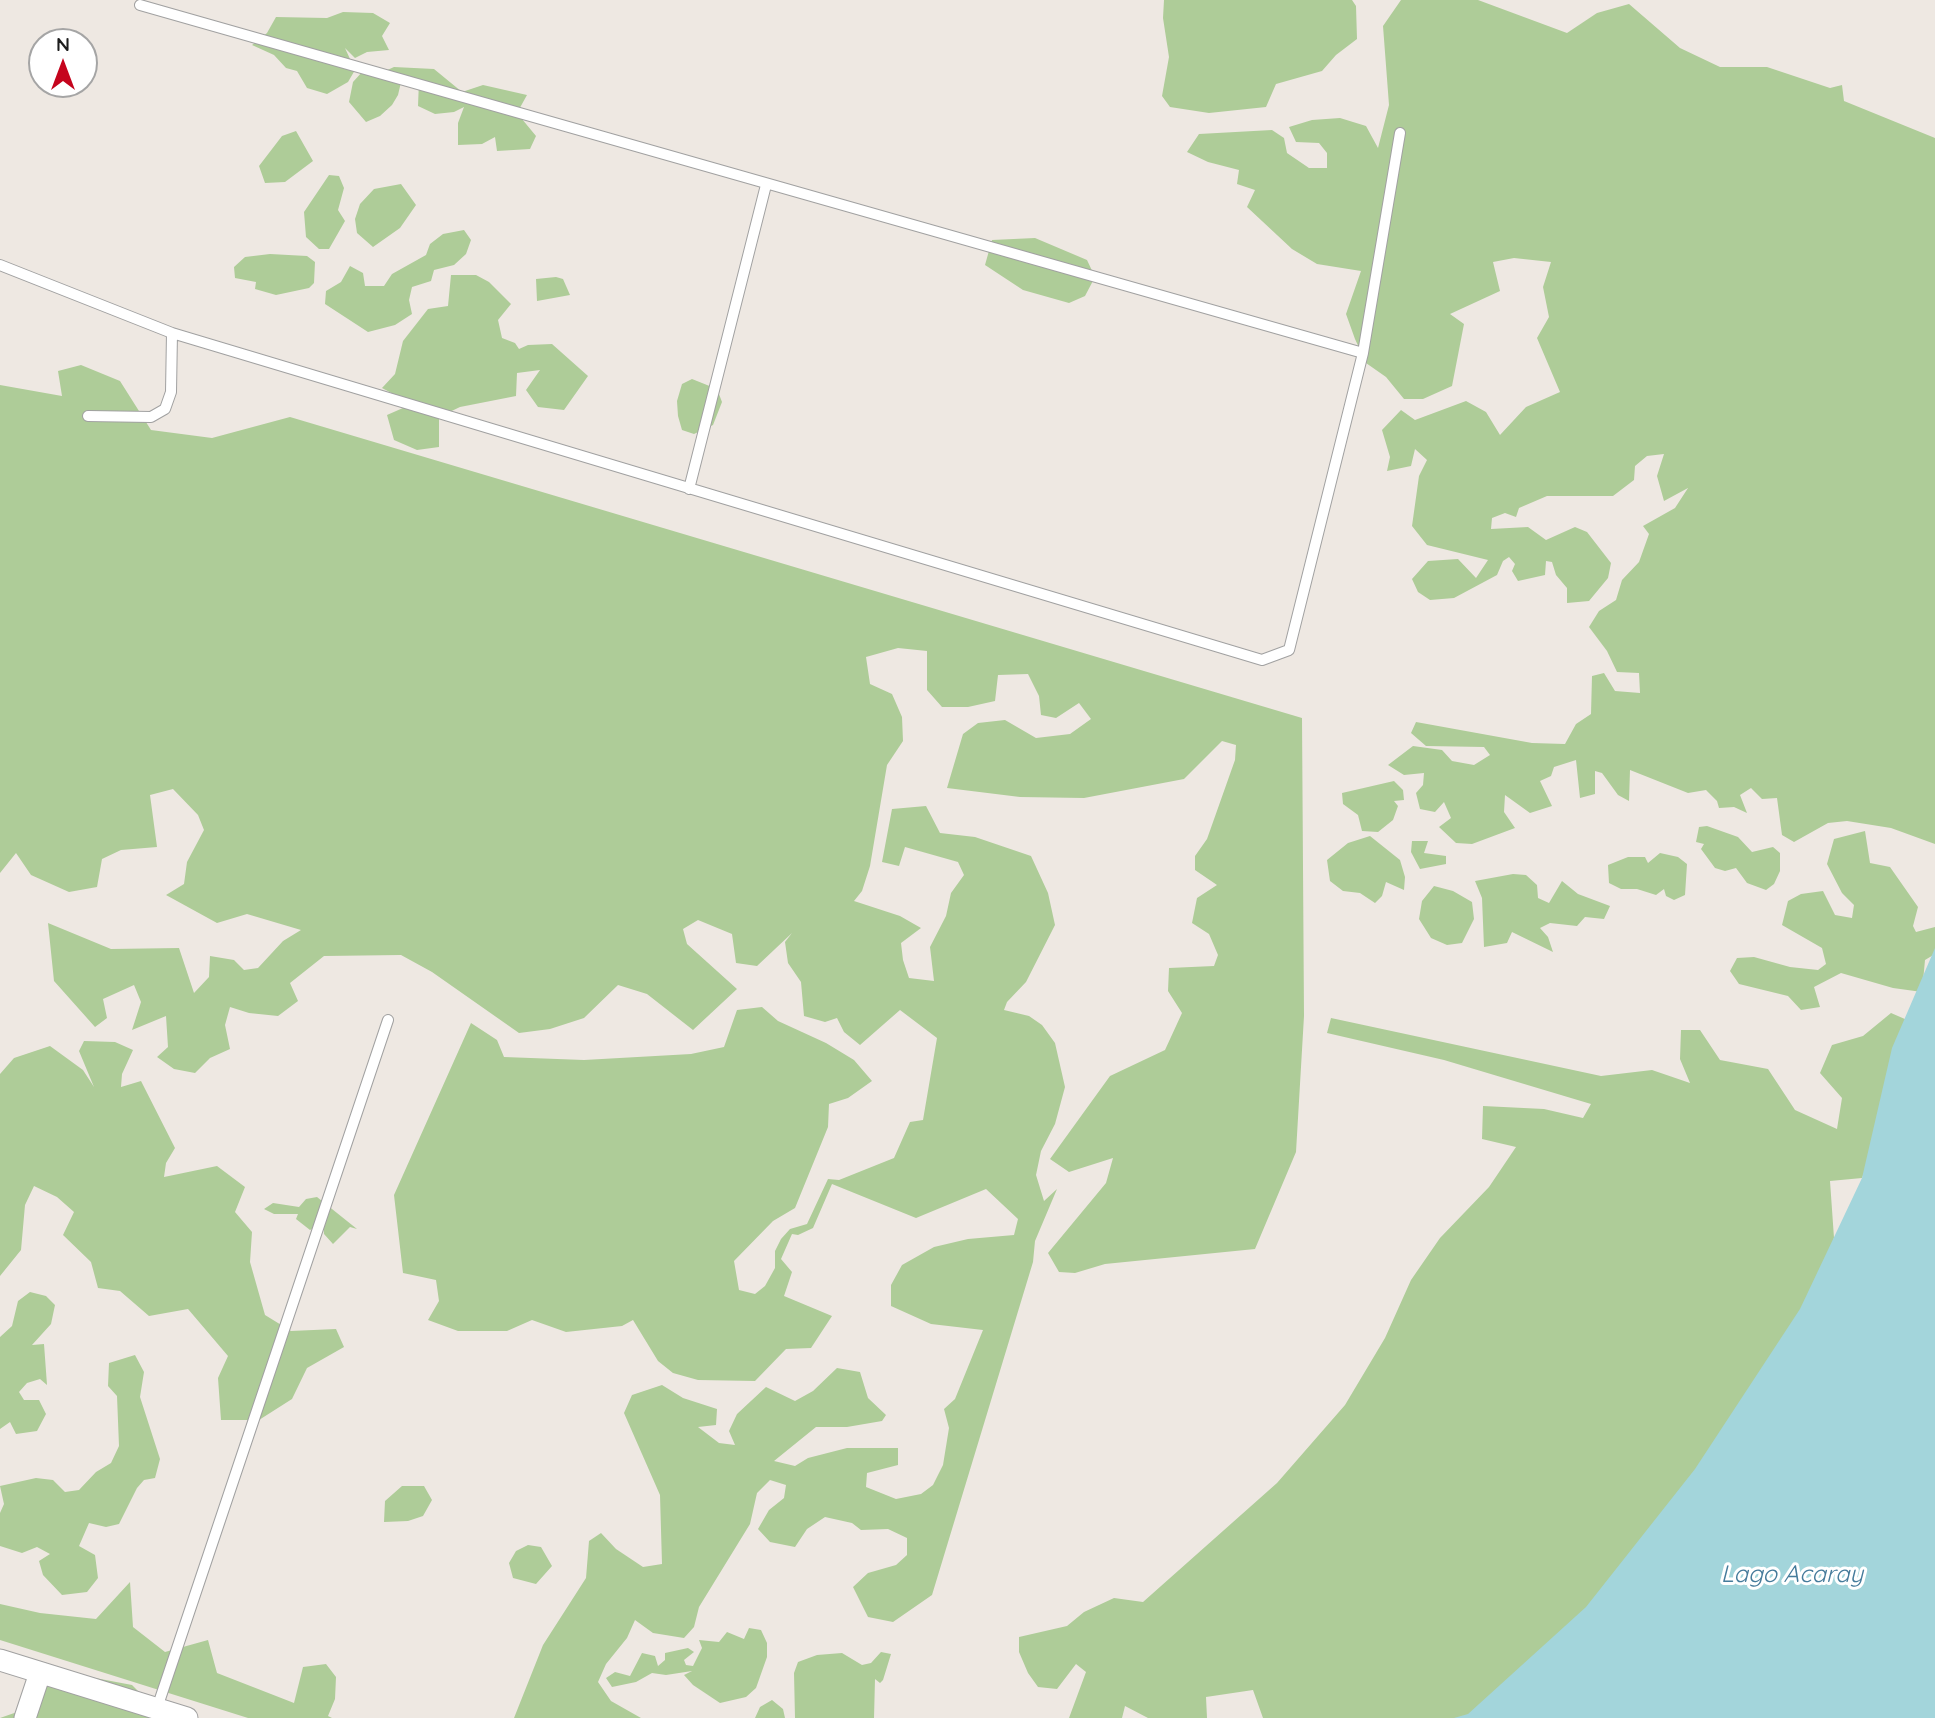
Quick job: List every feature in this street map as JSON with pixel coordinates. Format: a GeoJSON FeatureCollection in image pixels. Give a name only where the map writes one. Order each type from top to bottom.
{"type":"FeatureCollection","features":[{"type":"Feature","properties":{"kind":"street"},"geometry":{"type":"LineString","coordinates":[[0,1660],[187,1718]]}},
{"type":"Feature","properties":{"kind":"street"},"geometry":{"type":"LineString","coordinates":[[25,1718],[40,1672]]}},
{"type":"Feature","properties":{"kind":"lane"},"geometry":{"type":"LineString","coordinates":[[140,5],[1363,353]]}},
{"type":"Feature","properties":{"kind":"lane"},"geometry":{"type":"LineString","coordinates":[[0,264],[172,333],[1262,660],[1289,650],[1363,353],[1400,133]]}},
{"type":"Feature","properties":{"kind":"lane"},"geometry":{"type":"LineString","coordinates":[[688,489],[766,185]]}},
{"type":"Feature","properties":{"kind":"lane"},"geometry":{"type":"LineString","coordinates":[[88,416],[151,417],[165,409],[171,392],[172,333]]}},
{"type":"Feature","properties":{"kind":"lane"},"geometry":{"type":"LineString","coordinates":[[157,1708],[388,1020]]}},
{"type":"Feature","properties":{"kind":"green space"},"geometry":{"type":"Polygon","coordinates":[[[1164,0],[1352,0],[1356,6],[1357,39],[1336,55],[1322,71],[1276,84],[1266,107],[1209,113],[1170,107],[1162,96],[1169,57],[1163,18],[1164,0]]]}},
{"type":"Feature","properties":{"kind":"green space"},"geometry":{"type":"Polygon","coordinates":[[[1401,0],[1478,0],[1567,33],[1597,13],[1629,4],[1680,48],[1720,67],[1767,67],[1830,88],[1842,85],[1844,101],[1935,138],[1935,844],[1891,828],[1847,821],[1828,823],[1794,842],[1782,835],[1777,798],[1762,799],[1751,788],[1740,795],[1747,813],[1734,807],[1719,808],[1717,801],[1706,790],[1688,793],[1630,770],[1629,801],[1618,795],[1602,773],[1595,771],[1595,794],[1580,798],[1576,760],[1554,767],[1551,776],[1540,781],[1552,806],[1530,813],[1505,795],[1504,812],[1515,828],[1472,844],[1456,843],[1439,827],[1451,818],[1444,802],[1435,812],[1420,809],[1416,793],[1423,785],[1424,773],[1404,775],[1388,765],[1413,746],[1442,750],[1452,761],[1474,765],[1490,755],[1484,747],[1426,746],[1411,733],[1416,722],[1532,743],[1565,744],[1576,724],[1591,714],[1592,676],[1604,673],[1615,691],[1640,693],[1639,673],[1617,672],[1607,651],[1589,627],[1599,611],[1616,600],[1622,580],[1639,562],[1649,534],[1643,526],[1675,508],[1688,488],[1664,501],[1657,476],[1664,454],[1647,456],[1635,466],[1634,480],[1613,496],[1547,496],[1519,508],[1516,517],[1505,513],[1492,518],[1491,529],[1528,527],[1546,540],[1575,527],[1587,532],[1611,563],[1608,578],[1589,601],[1567,603],[1567,588],[1556,575],[1552,562],[1546,561],[1545,575],[1518,581],[1512,571],[1515,564],[1509,557],[1503,561],[1497,575],[1454,598],[1430,600],[1418,592],[1412,579],[1428,561],[1458,559],[1476,578],[1488,560],[1427,545],[1412,526],[1419,476],[1427,460],[1415,449],[1411,466],[1387,471],[1390,457],[1382,430],[1401,410],[1415,420],[1466,401],[1486,412],[1500,435],[1526,407],[1560,392],[1537,338],[1549,317],[1543,287],[1551,262],[1514,258],[1493,262],[1500,291],[1450,314],[1464,324],[1452,386],[1423,399],[1404,399],[1386,377],[1366,363],[1346,314],[1361,271],[1317,264],[1292,249],[1247,207],[1255,190],[1237,184],[1239,170],[1208,162],[1187,152],[1199,134],[1272,130],[1284,138],[1287,153],[1309,168],[1327,168],[1327,153],[1319,143],[1296,142],[1289,127],[1312,120],[1340,118],[1366,126],[1378,148],[1389,105],[1383,26],[1401,0]]]}},
{"type":"Feature","properties":{"kind":"green space"},"geometry":{"type":"Polygon","coordinates":[[[343,12],[373,13],[390,23],[382,36],[389,50],[367,52],[355,58],[345,48],[355,70],[348,82],[327,94],[307,88],[297,71],[286,68],[274,55],[252,45],[267,33],[276,17],[327,18],[343,12]]]}},
{"type":"Feature","properties":{"kind":"green space"},"geometry":{"type":"Polygon","coordinates":[[[394,67],[434,69],[462,92],[483,85],[527,95],[517,113],[536,136],[530,149],[497,151],[495,137],[482,144],[458,145],[458,123],[464,107],[454,112],[435,114],[418,106],[419,81],[402,78],[398,95],[392,105],[380,116],[366,122],[349,102],[353,82],[362,72],[383,72],[394,67]]]}},
{"type":"Feature","properties":{"kind":"green space"},"geometry":{"type":"Polygon","coordinates":[[[296,131],[313,161],[285,182],[265,183],[259,166],[282,136],[296,131]]]}},
{"type":"Feature","properties":{"kind":"green space"},"geometry":{"type":"Polygon","coordinates":[[[329,175],[339,176],[344,188],[338,210],[345,221],[329,249],[319,249],[306,237],[304,212],[329,175]]]}},
{"type":"Feature","properties":{"kind":"green space"},"geometry":{"type":"Polygon","coordinates":[[[401,184],[416,205],[400,228],[373,247],[357,233],[355,219],[360,204],[374,189],[401,184]]]}},
{"type":"Feature","properties":{"kind":"green space"},"geometry":{"type":"Polygon","coordinates":[[[464,230],[471,240],[466,254],[454,265],[434,270],[431,281],[412,287],[409,300],[412,314],[395,325],[368,332],[325,304],[326,291],[341,282],[350,266],[363,273],[365,286],[384,286],[392,274],[426,255],[430,244],[443,234],[464,230]]]}},
{"type":"Feature","properties":{"kind":"green space"},"geometry":{"type":"Polygon","coordinates":[[[1035,238],[1087,260],[1095,277],[1085,296],[1069,303],[1023,290],[985,265],[992,240],[1035,238]]]}},
{"type":"Feature","properties":{"kind":"green space"},"geometry":{"type":"Polygon","coordinates":[[[270,254],[307,256],[315,262],[314,283],[309,288],[276,295],[255,289],[256,282],[235,278],[234,267],[245,257],[270,254]]]}},
{"type":"Feature","properties":{"kind":"green space"},"geometry":{"type":"Polygon","coordinates":[[[451,275],[476,275],[489,282],[511,304],[498,320],[502,338],[515,343],[519,349],[528,345],[552,344],[588,376],[564,410],[538,407],[526,390],[540,370],[517,373],[516,396],[460,407],[439,417],[439,447],[417,450],[394,440],[387,415],[412,404],[382,388],[395,374],[403,341],[428,309],[448,306],[451,275]]]}},
{"type":"Feature","properties":{"kind":"green space"},"geometry":{"type":"Polygon","coordinates":[[[536,279],[563,279],[570,295],[537,301],[536,279]]]}},
{"type":"Feature","properties":{"kind":"green space"},"geometry":{"type":"Polygon","coordinates":[[[81,365],[120,381],[151,430],[212,438],[290,417],[1302,718],[1304,1016],[1296,1152],[1255,1249],[1105,1264],[1075,1273],[1059,1272],[1048,1253],[1106,1183],[1113,1158],[1069,1172],[1050,1159],[1110,1076],[1165,1050],[1182,1013],[1168,991],[1169,968],[1214,966],[1218,955],[1209,934],[1192,923],[1197,898],[1217,885],[1195,870],[1195,856],[1207,839],[1235,760],[1236,745],[1222,741],[1184,779],[1084,798],[1020,797],[947,788],[963,734],[978,723],[1005,720],[1036,738],[1070,734],[1091,719],[1079,703],[1056,718],[1041,715],[1039,696],[1028,674],[998,675],[995,701],[968,707],[942,707],[927,690],[927,651],[898,648],[866,657],[870,684],[892,694],[902,717],[903,741],[887,765],[870,866],[862,891],[854,901],[900,916],[921,928],[901,943],[903,960],[909,978],[934,981],[930,947],[946,916],[951,893],[964,875],[958,862],[905,847],[899,866],[882,862],[892,809],[926,806],[940,833],[975,837],[1031,856],[1048,893],[1055,925],[1026,982],[1007,1002],[1004,1010],[1029,1016],[1042,1025],[1055,1043],[1065,1087],[1055,1124],[1041,1151],[1036,1175],[1044,1201],[1057,1189],[1035,1241],[1033,1262],[932,1595],[893,1622],[868,1617],[853,1587],[868,1573],[896,1565],[907,1555],[907,1538],[888,1529],[861,1530],[852,1523],[825,1517],[807,1529],[795,1547],[770,1542],[758,1529],[769,1510],[784,1498],[786,1485],[770,1480],[757,1493],[750,1524],[699,1607],[694,1627],[684,1638],[653,1633],[635,1620],[627,1638],[606,1664],[598,1682],[611,1701],[641,1718],[514,1718],[543,1645],[586,1578],[589,1541],[601,1533],[616,1549],[643,1567],[662,1564],[660,1495],[624,1413],[632,1395],[662,1385],[683,1398],[717,1409],[716,1425],[698,1427],[719,1443],[735,1445],[729,1431],[737,1414],[766,1387],[795,1401],[813,1391],[837,1368],[860,1372],[868,1398],[886,1415],[882,1421],[847,1427],[816,1427],[774,1461],[795,1466],[808,1458],[847,1448],[898,1448],[898,1465],[867,1473],[866,1487],[896,1499],[921,1494],[933,1485],[943,1465],[949,1428],[944,1409],[955,1399],[983,1330],[931,1324],[891,1306],[891,1285],[902,1265],[934,1247],[968,1239],[1014,1235],[1018,1219],[986,1189],[916,1218],[832,1184],[813,1228],[798,1235],[792,1234],[781,1259],[792,1272],[784,1296],[832,1316],[811,1348],[786,1349],[755,1381],[698,1380],[673,1373],[658,1361],[633,1320],[622,1326],[566,1332],[532,1320],[507,1331],[458,1331],[428,1320],[439,1301],[436,1280],[403,1273],[394,1195],[471,1023],[497,1040],[504,1057],[584,1060],[691,1054],[724,1047],[737,1010],[762,1007],[778,1021],[826,1043],[854,1060],[872,1081],[848,1098],[829,1104],[828,1127],[795,1208],[773,1221],[734,1261],[739,1290],[755,1294],[765,1286],[775,1268],[775,1251],[781,1239],[790,1229],[807,1224],[828,1179],[839,1180],[894,1158],[910,1122],[923,1120],[937,1038],[900,1010],[860,1045],[844,1032],[837,1018],[825,1022],[804,1016],[801,982],[788,963],[785,942],[792,933],[757,966],[736,963],[732,934],[698,920],[683,929],[687,944],[737,989],[693,1030],[647,994],[618,985],[584,1018],[550,1029],[519,1033],[432,972],[401,955],[324,956],[290,983],[298,1001],[278,1016],[249,1013],[230,1007],[225,1025],[230,1049],[210,1058],[195,1073],[174,1069],[157,1057],[168,1047],[166,1016],[132,1030],[141,1002],[134,985],[103,999],[107,1018],[95,1027],[54,981],[48,923],[111,949],[179,948],[194,993],[209,977],[210,956],[234,960],[244,970],[258,968],[283,941],[301,930],[247,914],[217,923],[166,895],[184,884],[187,862],[204,830],[198,815],[173,789],[150,795],[157,847],[121,850],[102,859],[97,887],[69,892],[31,875],[16,853],[0,873],[0,385],[62,396],[58,371],[81,365]]]}},
{"type":"Feature","properties":{"kind":"green space"},"geometry":{"type":"Polygon","coordinates":[[[692,379],[717,389],[722,402],[713,425],[694,434],[682,430],[677,401],[682,384],[692,379]]]}},
{"type":"Feature","properties":{"kind":"green space"},"geometry":{"type":"Polygon","coordinates":[[[1394,781],[1403,790],[1404,800],[1394,801],[1398,806],[1393,820],[1378,832],[1362,831],[1358,815],[1343,804],[1342,793],[1394,781]]]}},
{"type":"Feature","properties":{"kind":"green space"},"geometry":{"type":"Polygon","coordinates":[[[1707,826],[1738,837],[1752,852],[1773,847],[1780,853],[1780,871],[1774,884],[1766,890],[1747,883],[1736,868],[1725,871],[1715,868],[1701,849],[1704,844],[1696,842],[1699,827],[1707,826]]]}},
{"type":"Feature","properties":{"kind":"green space"},"geometry":{"type":"Polygon","coordinates":[[[1865,831],[1870,863],[1890,867],[1918,907],[1913,926],[1916,932],[1935,927],[1935,954],[1925,960],[1922,992],[1893,988],[1841,973],[1814,987],[1820,1007],[1801,1010],[1788,996],[1739,984],[1730,971],[1737,958],[1754,957],[1790,967],[1818,970],[1826,964],[1822,948],[1782,925],[1788,901],[1801,894],[1823,891],[1835,915],[1852,918],[1854,905],[1842,893],[1827,864],[1834,839],[1865,831]]]}},
{"type":"Feature","properties":{"kind":"green space"},"geometry":{"type":"Polygon","coordinates":[[[1370,836],[1400,860],[1405,877],[1404,890],[1386,882],[1382,896],[1375,903],[1360,893],[1343,891],[1330,881],[1327,860],[1348,843],[1370,836]]]}},
{"type":"Feature","properties":{"kind":"green space"},"geometry":{"type":"Polygon","coordinates":[[[1412,841],[1428,841],[1424,853],[1446,856],[1446,864],[1420,869],[1411,852],[1412,841]]]}},
{"type":"Feature","properties":{"kind":"green space"},"geometry":{"type":"Polygon","coordinates":[[[1660,853],[1678,857],[1687,864],[1685,895],[1674,900],[1666,896],[1664,889],[1656,895],[1637,889],[1621,889],[1609,883],[1608,865],[1628,857],[1645,857],[1648,863],[1660,853]]]}},
{"type":"Feature","properties":{"kind":"green space"},"geometry":{"type":"Polygon","coordinates":[[[1513,874],[1526,875],[1537,885],[1538,898],[1549,903],[1562,881],[1578,894],[1610,906],[1604,919],[1585,917],[1577,926],[1550,923],[1540,928],[1548,937],[1553,952],[1512,932],[1507,943],[1484,947],[1482,898],[1475,881],[1513,874]]]}},
{"type":"Feature","properties":{"kind":"green space"},"geometry":{"type":"Polygon","coordinates":[[[1434,886],[1453,891],[1472,902],[1474,919],[1462,943],[1447,945],[1431,938],[1419,919],[1422,901],[1434,886]]]}},
{"type":"Feature","properties":{"kind":"green space"},"geometry":{"type":"Polygon","coordinates":[[[1891,1013],[1921,1026],[1862,1178],[1830,1181],[1834,1238],[1817,1312],[1768,1418],[1482,1718],[1263,1718],[1253,1690],[1206,1697],[1207,1718],[1148,1718],[1125,1706],[1122,1718],[1069,1718],[1086,1672],[1076,1664],[1057,1689],[1038,1687],[1028,1673],[1019,1652],[1019,1637],[1067,1626],[1084,1612],[1114,1598],[1143,1602],[1277,1483],[1345,1405],[1385,1338],[1411,1280],[1440,1238],[1489,1187],[1516,1147],[1482,1139],[1483,1106],[1544,1109],[1583,1118],[1591,1104],[1444,1060],[1327,1033],[1331,1018],[1601,1076],[1652,1070],[1690,1083],[1680,1059],[1681,1030],[1700,1030],[1720,1060],[1768,1069],[1795,1110],[1837,1129],[1842,1098],[1820,1073],[1832,1045],[1863,1036],[1891,1013]]]}},
{"type":"Feature","properties":{"kind":"green space"},"geometry":{"type":"Polygon","coordinates":[[[84,1041],[115,1042],[133,1050],[122,1074],[121,1087],[141,1081],[175,1148],[166,1163],[164,1177],[217,1166],[245,1187],[235,1212],[252,1232],[250,1262],[265,1315],[291,1331],[336,1329],[344,1347],[307,1368],[292,1399],[259,1420],[221,1420],[218,1378],[228,1356],[188,1309],[149,1316],[120,1291],[98,1288],[91,1262],[63,1235],[74,1212],[57,1197],[34,1186],[25,1205],[21,1250],[0,1276],[0,1074],[14,1058],[50,1046],[83,1070],[94,1087],[79,1051],[84,1041]]]}},
{"type":"Feature","properties":{"kind":"green space"},"geometry":{"type":"Polygon","coordinates":[[[317,1197],[357,1229],[350,1227],[333,1244],[324,1234],[323,1222],[310,1230],[296,1219],[298,1214],[274,1214],[264,1209],[273,1203],[299,1207],[306,1199],[317,1197]]]}},
{"type":"Feature","properties":{"kind":"green space"},"geometry":{"type":"Polygon","coordinates":[[[30,1292],[46,1296],[55,1305],[51,1324],[32,1345],[44,1344],[47,1385],[40,1379],[27,1383],[19,1392],[24,1400],[39,1400],[46,1414],[37,1431],[16,1434],[10,1422],[0,1429],[0,1337],[12,1326],[18,1301],[30,1292]]]}},
{"type":"Feature","properties":{"kind":"green space"},"geometry":{"type":"Polygon","coordinates":[[[135,1355],[144,1372],[140,1397],[160,1459],[155,1478],[144,1480],[137,1488],[119,1524],[106,1527],[89,1523],[79,1546],[95,1555],[98,1578],[87,1592],[62,1595],[43,1575],[39,1561],[50,1554],[37,1547],[22,1553],[0,1546],[0,1513],[4,1504],[0,1486],[36,1478],[53,1480],[65,1492],[79,1490],[96,1472],[111,1463],[119,1446],[117,1396],[108,1386],[109,1363],[135,1355]]]}},
{"type":"Feature","properties":{"kind":"green space"},"geometry":{"type":"Polygon","coordinates":[[[402,1486],[424,1486],[432,1500],[423,1516],[408,1521],[384,1522],[385,1501],[402,1486]]]}},
{"type":"Feature","properties":{"kind":"green space"},"geometry":{"type":"Polygon","coordinates":[[[528,1545],[541,1547],[552,1566],[536,1584],[513,1578],[509,1563],[516,1551],[528,1545]]]}},
{"type":"Feature","properties":{"kind":"green space"},"geometry":{"type":"Polygon","coordinates":[[[130,1582],[133,1627],[165,1652],[208,1640],[217,1673],[294,1703],[303,1667],[326,1664],[336,1677],[335,1699],[328,1716],[332,1718],[248,1718],[0,1640],[0,1604],[40,1613],[96,1619],[130,1582]]]}},
{"type":"Feature","properties":{"kind":"green space"},"geometry":{"type":"Polygon","coordinates":[[[749,1628],[761,1630],[767,1643],[767,1657],[756,1688],[746,1697],[720,1703],[693,1685],[684,1675],[692,1671],[666,1675],[652,1673],[636,1682],[612,1687],[606,1678],[615,1672],[630,1676],[642,1653],[655,1656],[658,1666],[665,1660],[665,1653],[688,1648],[694,1652],[684,1660],[686,1665],[693,1666],[702,1648],[699,1640],[719,1642],[727,1632],[744,1639],[749,1628]]]}},
{"type":"Feature","properties":{"kind":"green space"},"geometry":{"type":"Polygon","coordinates":[[[881,1652],[891,1654],[883,1680],[880,1683],[875,1679],[874,1718],[795,1718],[794,1673],[798,1662],[817,1655],[842,1653],[862,1665],[871,1663],[881,1652]]]}},
{"type":"Feature","properties":{"kind":"green space"},"geometry":{"type":"Polygon","coordinates":[[[74,1674],[132,1685],[151,1704],[150,1718],[0,1718],[20,1711],[29,1679],[74,1674]]]}},
{"type":"Feature","properties":{"kind":"green space"},"geometry":{"type":"Polygon","coordinates":[[[772,1700],[783,1709],[785,1718],[755,1718],[760,1707],[772,1700]]]}},
{"type":"Feature","properties":{"kind":"water","name":"Lago Acaray"},"geometry":{"type":"Polygon","coordinates":[[[1935,948],[1935,1718],[1454,1718],[1468,1714],[1586,1607],[1695,1469],[1800,1309],[1862,1178],[1892,1048],[1935,948]]]}}]}
